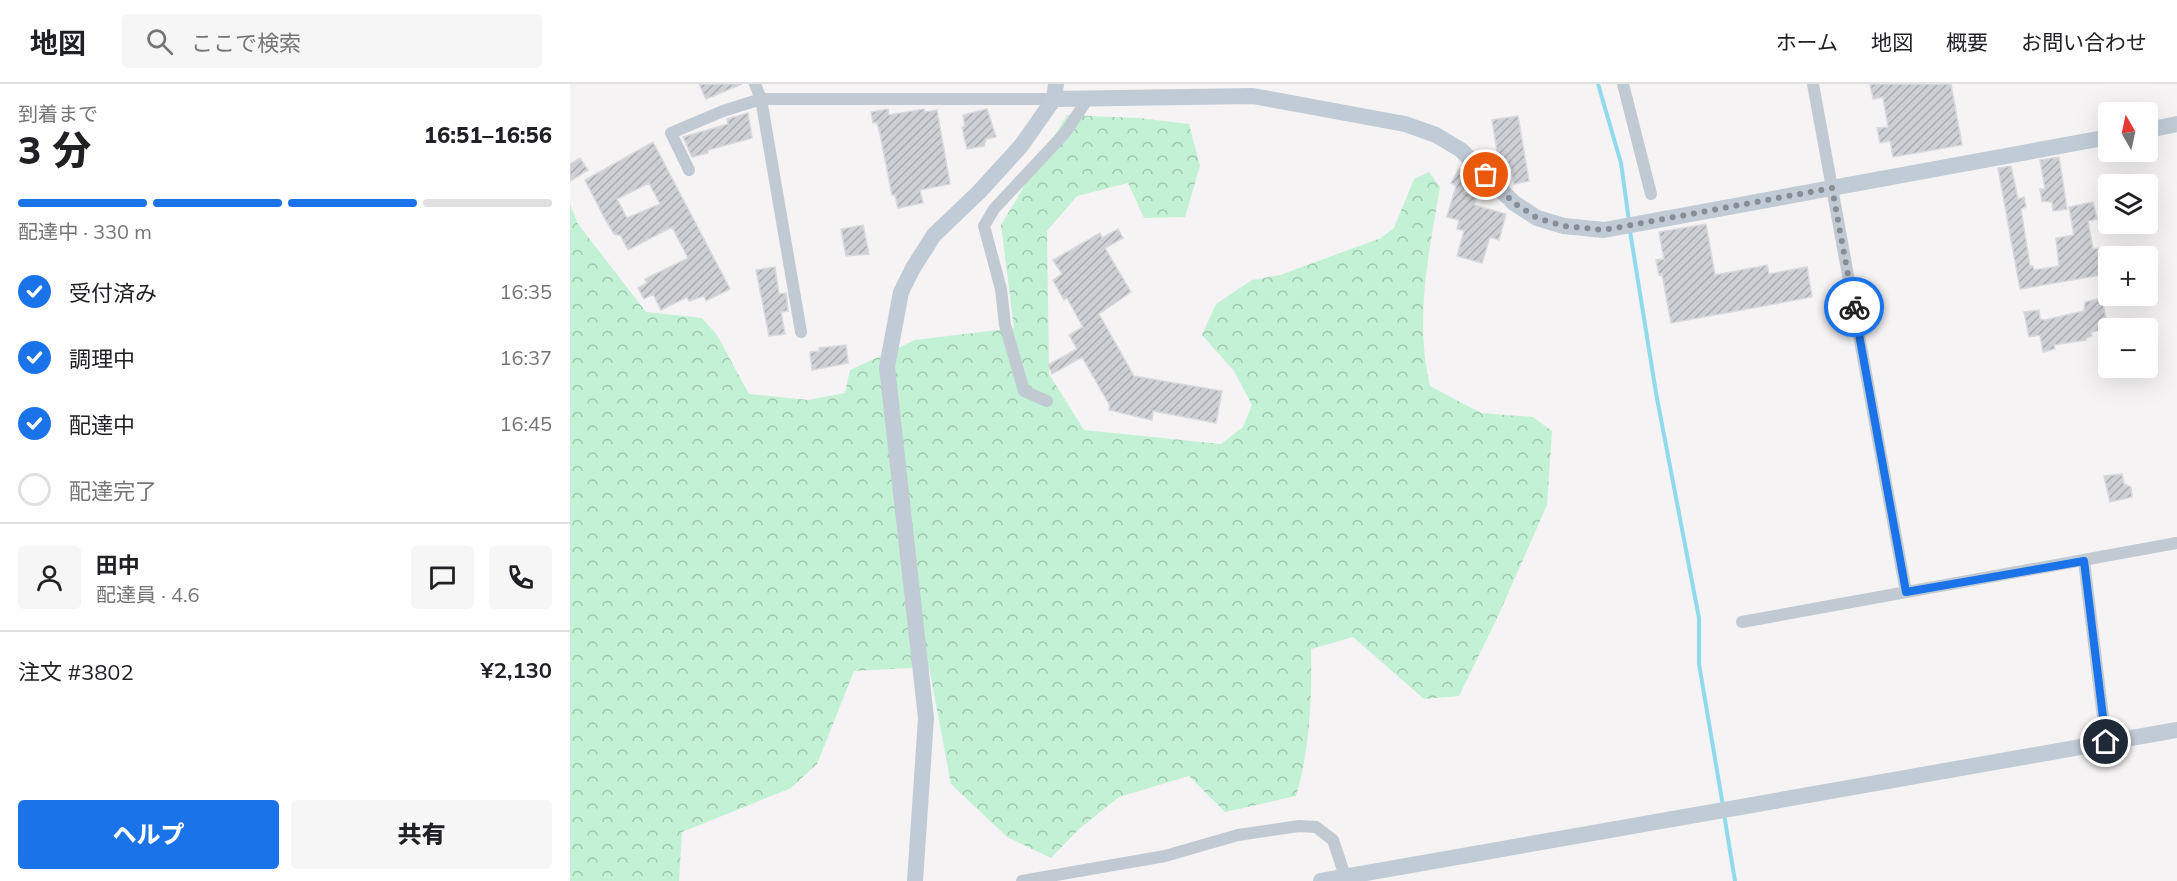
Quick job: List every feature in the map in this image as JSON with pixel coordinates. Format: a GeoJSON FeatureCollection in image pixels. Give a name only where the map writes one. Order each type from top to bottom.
{"type":"FeatureCollection","features":[{"type":"Feature","properties":{"kind":"street"},"geometry":{"type":"LineString","coordinates":[[755,84],[761,99],[801,332]]}},
{"type":"Feature","properties":{"kind":"street"},"geometry":{"type":"LineString","coordinates":[[1623,84],[1651,195]]}},
{"type":"Feature","properties":{"kind":"street"},"geometry":{"type":"LineString","coordinates":[[1813,84],[1906,592]]}},
{"type":"Feature","properties":{"kind":"street"},"geometry":{"type":"LineString","coordinates":[[915,881],[926,717],[887,367],[893,331],[901,292],[934,235],[979,192],[1021,146],[1055,91]]}},
{"type":"Feature","properties":{"kind":"street"},"geometry":{"type":"LineString","coordinates":[[689,170],[670,133],[723,111],[761,99],[1055,91],[1089,97],[1253,96],[1405,123],[1436,135],[1461,150],[1514,203],[1537,218],[1564,226],[1604,230],[2098,139]]}},
{"type":"Feature","properties":{"kind":"street"},"geometry":{"type":"LineString","coordinates":[[1047,401],[1024,391],[1005,325],[1001,289],[984,226],[994,209],[1065,133],[1089,97]]}},
{"type":"Feature","properties":{"kind":"street"},"geometry":{"type":"LineString","coordinates":[[2158,128],[2177,124]]}},
{"type":"Feature","properties":{"kind":"street"},"geometry":{"type":"LineString","coordinates":[[1742,622],[2177,543]]}},
{"type":"Feature","properties":{"kind":"street"},"geometry":{"type":"LineString","coordinates":[[2084,561],[2106,742]]}},
{"type":"Feature","properties":{"kind":"street"},"geometry":{"type":"LineString","coordinates":[[1328,880],[2177,730]]}},
{"type":"Feature","properties":{"kind":"street"},"geometry":{"type":"LineString","coordinates":[[1022,881],[1166,856],[1238,836],[1299,826],[1316,827],[1333,840],[1344,873],[1328,880]]}},
{"type":"Feature","properties":{"kind":"green space"},"geometry":{"type":"Polygon","coordinates":[[[1067,115],[1139,118],[1189,124],[1200,166],[1185,217],[1144,218],[1128,183],[1077,196],[1047,231],[1049,374],[1084,430],[1221,444],[1243,427],[1252,405],[1234,371],[1202,335],[1216,304],[1252,280],[1280,275],[1381,238],[1394,228],[1414,179],[1429,172],[1440,187],[1428,261],[1423,311],[1425,361],[1430,386],[1481,413],[1533,417],[1552,431],[1547,505],[1499,614],[1459,696],[1424,699],[1353,637],[1311,649],[1309,723],[1296,796],[1225,812],[1189,776],[1119,797],[1079,829],[1051,858],[1007,837],[951,784],[929,667],[854,671],[817,764],[791,788],[682,832],[679,881],[570,881],[570,204],[578,224],[646,312],[702,318],[717,335],[749,394],[808,400],[845,393],[850,370],[915,340],[1014,328],[1001,225],[1067,115]]]}},
{"type":"Feature","properties":{"kind":"building"},"geometry":{"type":"Polygon","coordinates":[[[699,84],[742,84],[706,99],[699,84]]]}},
{"type":"Feature","properties":{"kind":"building"},"geometry":{"type":"Polygon","coordinates":[[[1870,84],[1951,84],[1962,145],[1893,157],[1890,141],[1880,143],[1877,128],[1888,127],[1883,97],[1873,99],[1870,84]]]}},
{"type":"Feature","properties":{"kind":"building"},"geometry":{"type":"Polygon","coordinates":[[[888,109],[889,115],[924,109],[925,112],[937,110],[950,184],[920,190],[923,203],[898,208],[895,195],[892,195],[877,122],[873,123],[871,112],[888,109]]]}},
{"type":"Feature","properties":{"kind":"building"},"geometry":{"type":"Polygon","coordinates":[[[987,109],[996,137],[986,139],[984,146],[967,149],[962,127],[965,126],[963,115],[987,109]]]}},
{"type":"Feature","properties":{"kind":"building"},"geometry":{"type":"Polygon","coordinates":[[[748,113],[752,138],[708,150],[708,153],[692,157],[683,137],[728,124],[727,119],[748,113]]]}},
{"type":"Feature","properties":{"kind":"building"},"geometry":{"type":"Polygon","coordinates":[[[1518,116],[1529,181],[1514,184],[1511,168],[1500,170],[1492,120],[1518,116]]]}},
{"type":"Feature","properties":{"kind":"building"},"geometry":{"type":"Polygon","coordinates":[[[653,142],[730,289],[706,301],[704,296],[689,301],[687,297],[661,310],[653,294],[644,299],[638,288],[647,283],[645,279],[688,258],[672,227],[628,250],[621,236],[614,234],[585,180],[653,142]],[[649,183],[617,199],[627,218],[660,204],[649,183]]]}},
{"type":"Feature","properties":{"kind":"building"},"geometry":{"type":"Polygon","coordinates":[[[2059,157],[2067,209],[2053,211],[2052,202],[2042,201],[2040,189],[2045,189],[2040,160],[2059,157]]]}},
{"type":"Feature","properties":{"kind":"building"},"geometry":{"type":"Polygon","coordinates":[[[580,158],[588,170],[570,181],[570,164],[580,158]]]}},
{"type":"Feature","properties":{"kind":"building"},"geometry":{"type":"Polygon","coordinates":[[[2011,166],[2018,199],[2024,197],[2026,207],[2021,209],[2030,266],[2033,266],[2034,270],[2059,266],[2056,238],[2074,235],[2069,207],[2093,202],[2097,219],[2088,221],[2093,249],[2098,248],[2098,276],[2020,289],[1998,168],[2011,166]]]}},
{"type":"Feature","properties":{"kind":"building"},"geometry":{"type":"Polygon","coordinates":[[[1459,169],[1472,176],[1463,192],[1477,196],[1474,205],[1506,214],[1499,240],[1490,237],[1482,263],[1457,256],[1464,231],[1457,229],[1459,220],[1447,217],[1456,186],[1451,183],[1459,169]]]}},
{"type":"Feature","properties":{"kind":"building"},"geometry":{"type":"Polygon","coordinates":[[[1706,224],[1715,275],[1767,265],[1769,274],[1807,267],[1812,297],[1671,323],[1662,274],[1659,275],[1656,260],[1664,259],[1659,232],[1706,224]]]}},
{"type":"Feature","properties":{"kind":"building"},"geometry":{"type":"Polygon","coordinates":[[[863,225],[869,254],[846,256],[841,229],[863,225]]]}},
{"type":"Feature","properties":{"kind":"building"},"geometry":{"type":"Polygon","coordinates":[[[1118,229],[1123,238],[1105,248],[1131,292],[1099,314],[1134,376],[1222,391],[1216,423],[1153,411],[1152,420],[1109,410],[1110,406],[1082,357],[1052,374],[1048,365],[1077,349],[1069,335],[1083,327],[1067,298],[1064,300],[1053,280],[1062,274],[1053,260],[1100,233],[1102,238],[1118,229]]]}},
{"type":"Feature","properties":{"kind":"building"},"geometry":{"type":"Polygon","coordinates":[[[775,267],[779,294],[786,293],[788,311],[781,312],[785,334],[769,336],[756,270],[775,267]]]}},
{"type":"Feature","properties":{"kind":"building"},"geometry":{"type":"Polygon","coordinates":[[[2098,299],[2098,306],[2104,306],[2106,318],[2098,318],[2098,331],[2091,332],[2092,336],[2086,340],[2054,345],[2055,349],[2043,352],[2040,335],[2029,337],[2024,312],[2039,310],[2040,319],[2045,320],[2084,311],[2085,302],[2098,299]]]}},
{"type":"Feature","properties":{"kind":"building"},"geometry":{"type":"Polygon","coordinates":[[[846,345],[848,363],[812,370],[810,352],[820,351],[819,348],[846,345]]]}},
{"type":"Feature","properties":{"kind":"building"},"geometry":{"type":"Polygon","coordinates":[[[2122,474],[2124,484],[2131,487],[2132,497],[2110,502],[2104,476],[2122,474]]]}},
{"type":"Feature","properties":{"kind":"waterway"},"geometry":{"type":"LineString","coordinates":[[1598,84],[1621,163],[1629,221]]}},
{"type":"Feature","properties":{"kind":"waterway"},"geometry":{"type":"LineString","coordinates":[[1630,231],[1656,393],[1699,618],[1699,664],[1723,806]]}},
{"type":"Feature","properties":{"kind":"waterway"},"geometry":{"type":"LineString","coordinates":[[1724,814],[1735,881]]}},
{"type":"Feature","properties":{"kind":"way so far"},"geometry":{"type":"LineString","coordinates":[[1486,175],[1514,203],[1537,218],[1564,226],[1604,230],[1832,188],[1854,307]]}},
{"type":"Feature","properties":{"kind":"route"},"geometry":{"type":"LineString","coordinates":[[1854,307],[1906,592],[2084,561],[2090,594],[2106,742]]}}]}
